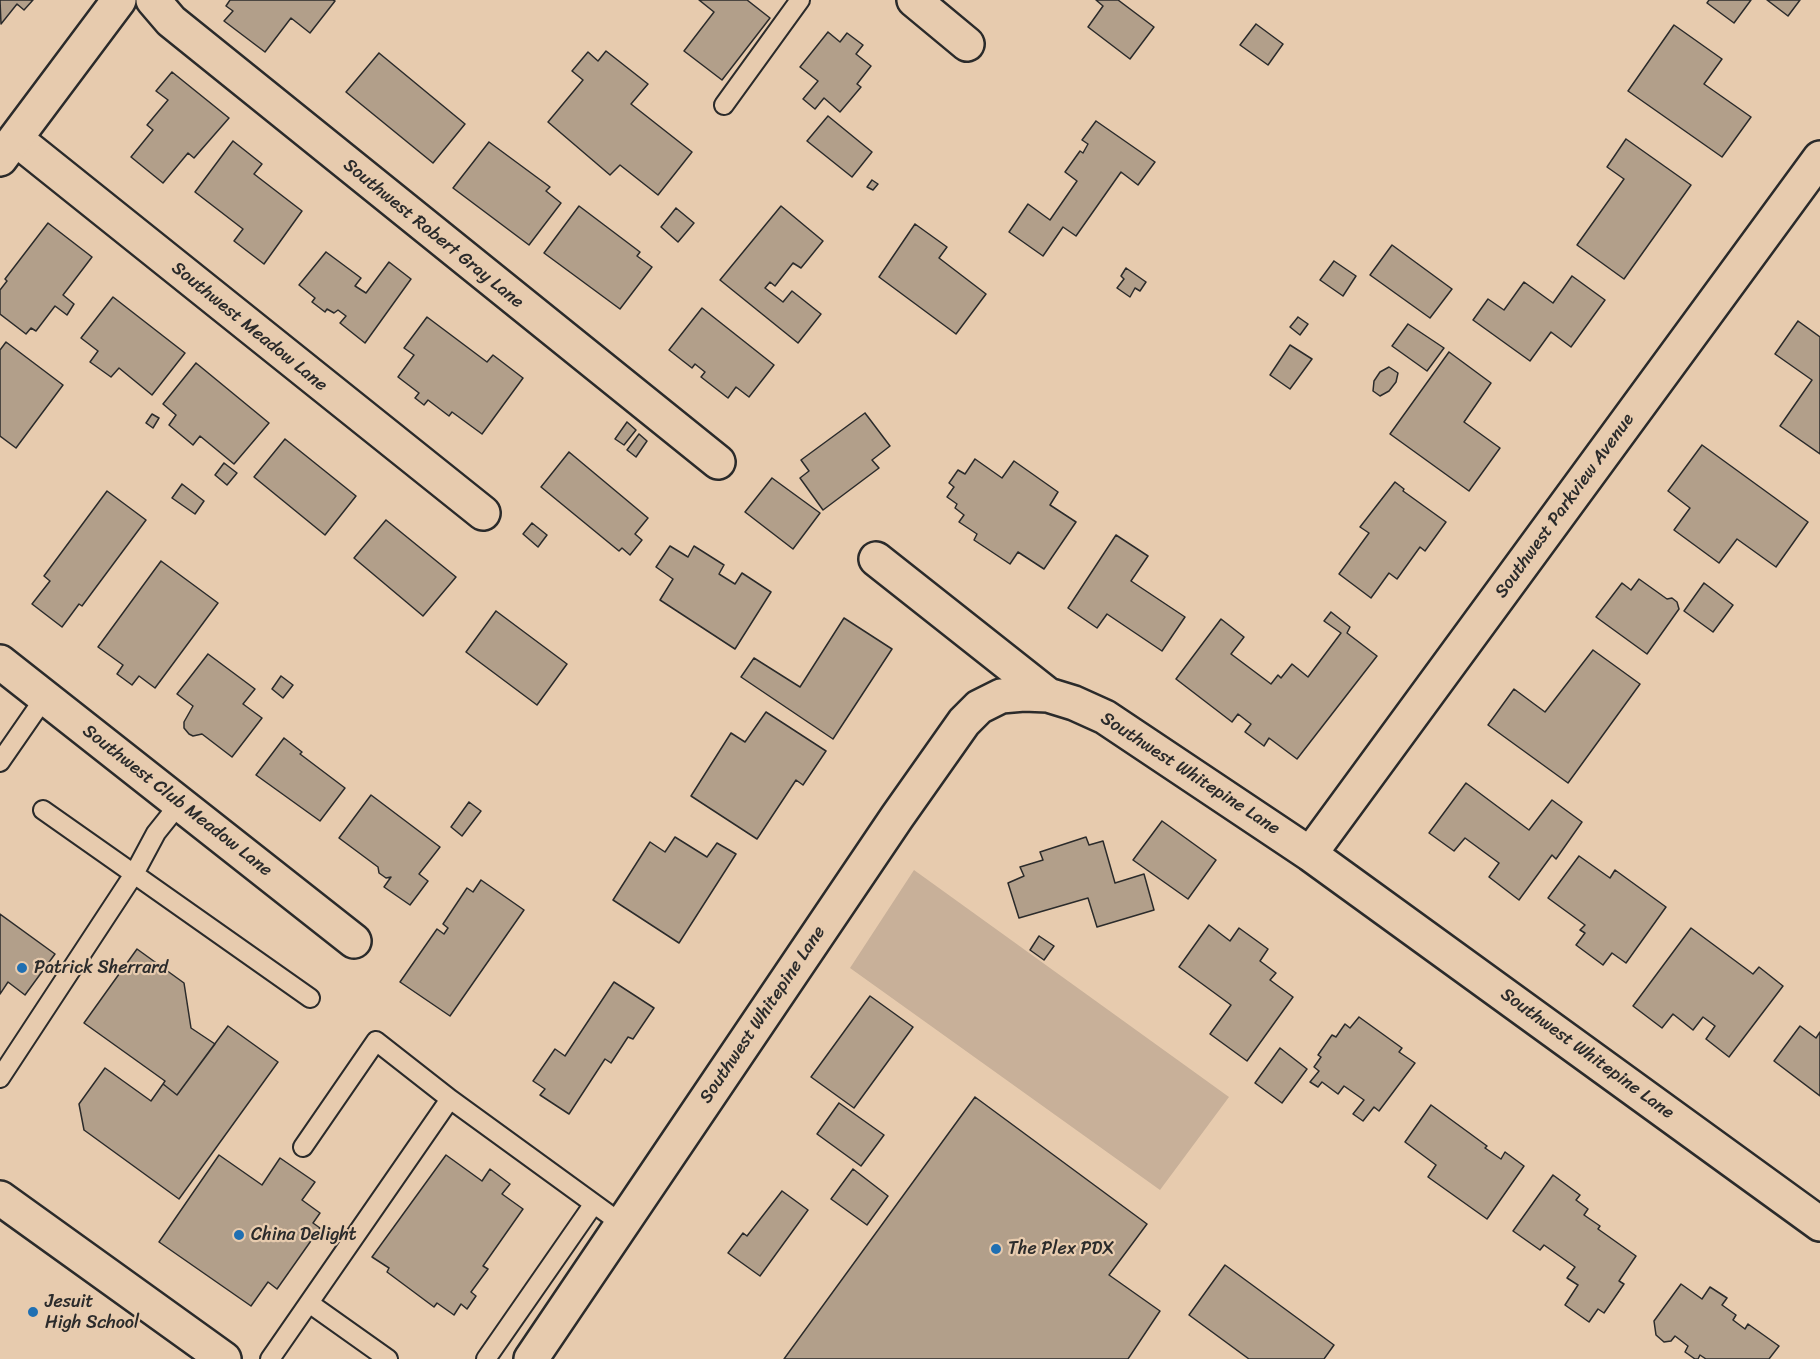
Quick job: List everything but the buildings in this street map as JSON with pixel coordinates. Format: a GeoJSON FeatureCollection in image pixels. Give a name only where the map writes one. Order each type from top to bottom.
{"type":"FeatureCollection","features":[{"type":"Feature","properties":{"kind":"street"},"geometry":{"type":"LineString","coordinates":[[8,149],[119,0]]}},
{"type":"Feature","properties":{"kind":"street","name":"Southwest Robert Gray Lane"},"geometry":{"type":"LineString","coordinates":[[153,0],[171,21],[718,462]]}},
{"type":"Feature","properties":{"kind":"street"},"geometry":{"type":"LineString","coordinates":[[914,0],[967,44]]}},
{"type":"Feature","properties":{"kind":"street","name":"Southwest Meadow Lane"},"geometry":{"type":"LineString","coordinates":[[8,149],[483,513]]}},
{"type":"Feature","properties":{"kind":"street","name":"Southwest Parkview Avenue"},"geometry":{"type":"LineString","coordinates":[[1310,854],[1820,158]]}},
{"type":"Feature","properties":{"kind":"street"},"geometry":{"type":"LineString","coordinates":[[876,559],[1048,695]]}},
{"type":"Feature","properties":{"kind":"street","name":"Southwest Club Meadow Lane"},"geometry":{"type":"LineString","coordinates":[[0,662],[354,941]]}},
{"type":"Feature","properties":{"kind":"street","name":"Southwest Whitepine Lane"},"geometry":{"type":"LineString","coordinates":[[531,1359],[897,817],[964,722],[979,707],[1001,696],[1048,695],[1074,703],[1105,717],[1310,854],[1820,1224]]}},
{"type":"Feature","properties":{"kind":"street"},"geometry":{"type":"LineString","coordinates":[[0,1198],[224,1359]]}},
{"type":"Feature","properties":{"kind":"lane"},"geometry":{"type":"LineString","coordinates":[[724,105],[800,0]]}},
{"type":"Feature","properties":{"kind":"lane"},"geometry":{"type":"LineString","coordinates":[[0,762],[45,697]]}},
{"type":"Feature","properties":{"kind":"lane"},"geometry":{"type":"LineString","coordinates":[[2,1073],[134,874],[156,833],[180,803]]}},
{"type":"Feature","properties":{"kind":"lane"},"geometry":{"type":"LineString","coordinates":[[43,810],[310,998]]}},
{"type":"Feature","properties":{"kind":"lane"},"geometry":{"type":"LineString","coordinates":[[303,1148],[376,1041],[450,1099],[622,1224]]}},
{"type":"Feature","properties":{"kind":"lane"},"geometry":{"type":"LineString","coordinates":[[270,1359],[450,1099]]}},
{"type":"Feature","properties":{"kind":"lane"},"geometry":{"type":"LineString","coordinates":[[486,1359],[593,1205]]}},
{"type":"Feature","properties":{"kind":"lane"},"geometry":{"type":"LineString","coordinates":[[309,1304],[388,1359]]}},
{"type":"Feature","properties":{"kind":"shaded area"},"geometry":{"type":"Polygon","coordinates":[[[914,870],[1229,1097],[1160,1190],[850,968],[914,870]]]}},
{"type":"Feature","properties":{"kind":"place","name":"Patrick Sherrard"},"geometry":{"type":"Point","coordinates":[22,968]}},
{"type":"Feature","properties":{"kind":"place","name":"China Delight"},"geometry":{"type":"Point","coordinates":[239,1235]}},
{"type":"Feature","properties":{"kind":"place","name":"The Plex PDX"},"geometry":{"type":"Point","coordinates":[996,1249]}},
{"type":"Feature","properties":{"kind":"place","name":"Jesuit High School"},"geometry":{"type":"Point","coordinates":[33,1312]}}]}
